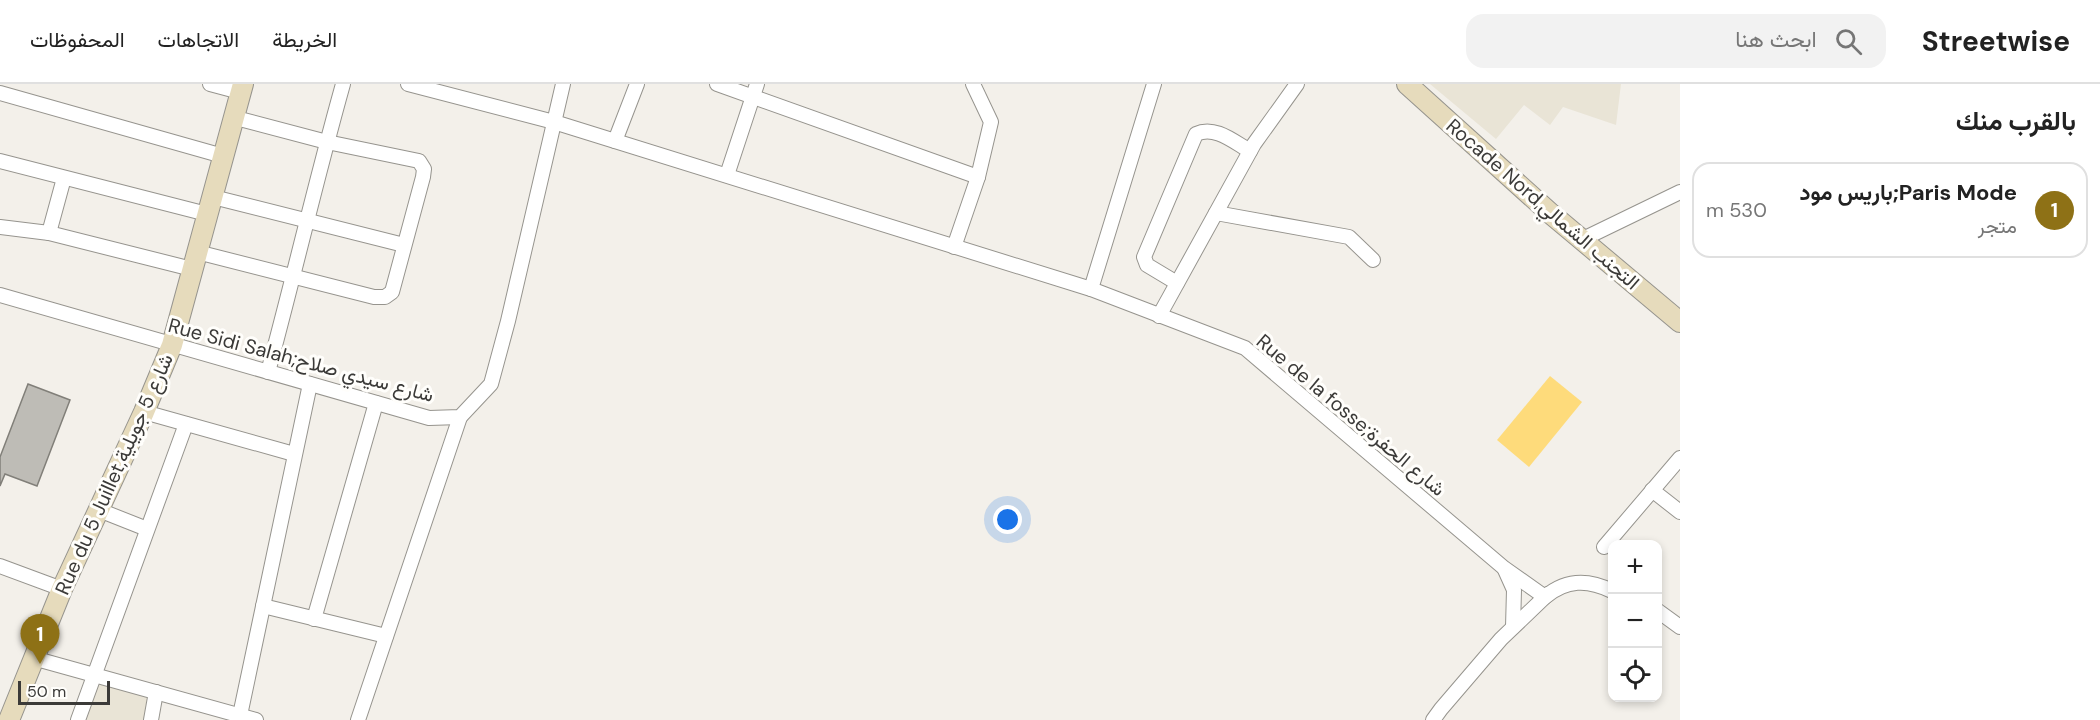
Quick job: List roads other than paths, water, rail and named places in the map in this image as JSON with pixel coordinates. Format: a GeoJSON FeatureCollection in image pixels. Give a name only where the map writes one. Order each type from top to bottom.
{"type":"FeatureCollection","features":[{"type":"Feature","properties":{"kind":"street"},"geometry":{"type":"LineString","coordinates":[[210,84],[241,88]]}},
{"type":"Feature","properties":{"kind":"street"},"geometry":{"type":"LineString","coordinates":[[268,372],[343,84]]}},
{"type":"Feature","properties":{"kind":"street","name":"Rue de la fosse;شارع الحفرة"},"geometry":{"type":"LineString","coordinates":[[412,84],[460,91],[1091,289],[1245,348],[1504,568],[1545,597],[1548,594]]}},
{"type":"Feature","properties":{"kind":"street"},"geometry":{"type":"LineString","coordinates":[[358,720],[460,417],[491,384],[508,321],[563,84]]}},
{"type":"Feature","properties":{"kind":"street"},"geometry":{"type":"LineString","coordinates":[[615,141],[637,84]]}},
{"type":"Feature","properties":{"kind":"street"},"geometry":{"type":"LineString","coordinates":[[717,84],[755,90],[978,177]]}},
{"type":"Feature","properties":{"kind":"street"},"geometry":{"type":"LineString","coordinates":[[954,247],[978,177],[991,122],[973,84]]}},
{"type":"Feature","properties":{"kind":"street"},"geometry":{"type":"LineString","coordinates":[[1091,289],[1154,84]]}},
{"type":"Feature","properties":{"kind":"street"},"geometry":{"type":"LineString","coordinates":[[1159,316],[1250,151],[1297,84]]}},
{"type":"Feature","properties":{"kind":"street","name":"Rocade Nord,التجنب الشمالي"},"geometry":{"type":"LineString","coordinates":[[1407,84],[1581,240],[1680,322]]}},
{"type":"Feature","properties":{"kind":"street","name":"Rue du 5 Juillet,شارع 5 جويلية"},"geometry":{"type":"LineString","coordinates":[[9,720],[62,589],[144,412],[172,345],[241,88]]}},
{"type":"Feature","properties":{"kind":"street"},"geometry":{"type":"LineString","coordinates":[[727,176],[755,90]]}},
{"type":"Feature","properties":{"kind":"street"},"geometry":{"type":"LineString","coordinates":[[0,93],[223,156]]}},
{"type":"Feature","properties":{"kind":"street"},"geometry":{"type":"LineString","coordinates":[[0,227],[49,233],[194,261],[293,277],[374,297],[386,297],[392,292],[423,177],[424,169],[419,161],[327,142],[232,117]]}},
{"type":"Feature","properties":{"kind":"street"},"geometry":{"type":"LineString","coordinates":[[1177,283],[1147,265],[1144,257],[1196,134],[1203,131],[1214,131],[1250,151]]}},
{"type":"Feature","properties":{"kind":"street"},"geometry":{"type":"LineString","coordinates":[[0,161],[64,177],[210,206],[306,220],[404,245]]}},
{"type":"Feature","properties":{"kind":"street"},"geometry":{"type":"LineString","coordinates":[[49,233],[64,177]]}},
{"type":"Feature","properties":{"kind":"street"},"geometry":{"type":"LineString","coordinates":[[1581,240],[1680,192]]}},
{"type":"Feature","properties":{"kind":"street"},"geometry":{"type":"LineString","coordinates":[[1216,213],[1349,237],[1373,260]]}},
{"type":"Feature","properties":{"kind":"street","name":"Rue Sidi Salah;شارع سيدي صلاح"},"geometry":{"type":"LineString","coordinates":[[0,295],[429,418],[460,417]]}},
{"type":"Feature","properties":{"kind":"street"},"geometry":{"type":"LineString","coordinates":[[239,718],[310,384]]}},
{"type":"Feature","properties":{"kind":"street"},"geometry":{"type":"LineString","coordinates":[[314,619],[376,403]]}},
{"type":"Feature","properties":{"kind":"street"},"geometry":{"type":"LineString","coordinates":[[144,412],[294,454]]}},
{"type":"Feature","properties":{"kind":"street"},"geometry":{"type":"LineString","coordinates":[[78,720],[186,424]]}},
{"type":"Feature","properties":{"kind":"street"},"geometry":{"type":"LineString","coordinates":[[1604,547],[1679,462]]}},
{"type":"Feature","properties":{"kind":"street"},"geometry":{"type":"LineString","coordinates":[[1652,490],[1680,512]]}},
{"type":"Feature","properties":{"kind":"street"},"geometry":{"type":"LineString","coordinates":[[99,510],[147,529]]}},
{"type":"Feature","properties":{"kind":"street"},"geometry":{"type":"LineString","coordinates":[[0,566],[62,589]]}},
{"type":"Feature","properties":{"kind":"street"},"geometry":{"type":"LineString","coordinates":[[1504,568],[1514,590],[1513,627]]}},
{"type":"Feature","properties":{"kind":"street"},"geometry":{"type":"LineString","coordinates":[[1433,720],[1513,627],[1548,594],[1562,586],[1581,581],[1595,583],[1608,589]]}},
{"type":"Feature","properties":{"kind":"street"},"geometry":{"type":"LineString","coordinates":[[262,606],[386,636]]}},
{"type":"Feature","properties":{"kind":"street"},"geometry":{"type":"LineString","coordinates":[[1662,614],[1680,627]]}},
{"type":"Feature","properties":{"kind":"street"},"geometry":{"type":"LineString","coordinates":[[33,658],[239,718],[256,720]]}},
{"type":"Feature","properties":{"kind":"street"},"geometry":{"type":"LineString","coordinates":[[151,720],[156,692]]}},
{"type":"Feature","properties":{"kind":"place","name":"Paris Mode;باريس مود"},"geometry":{"type":"Point","coordinates":[40,664]}}]}
